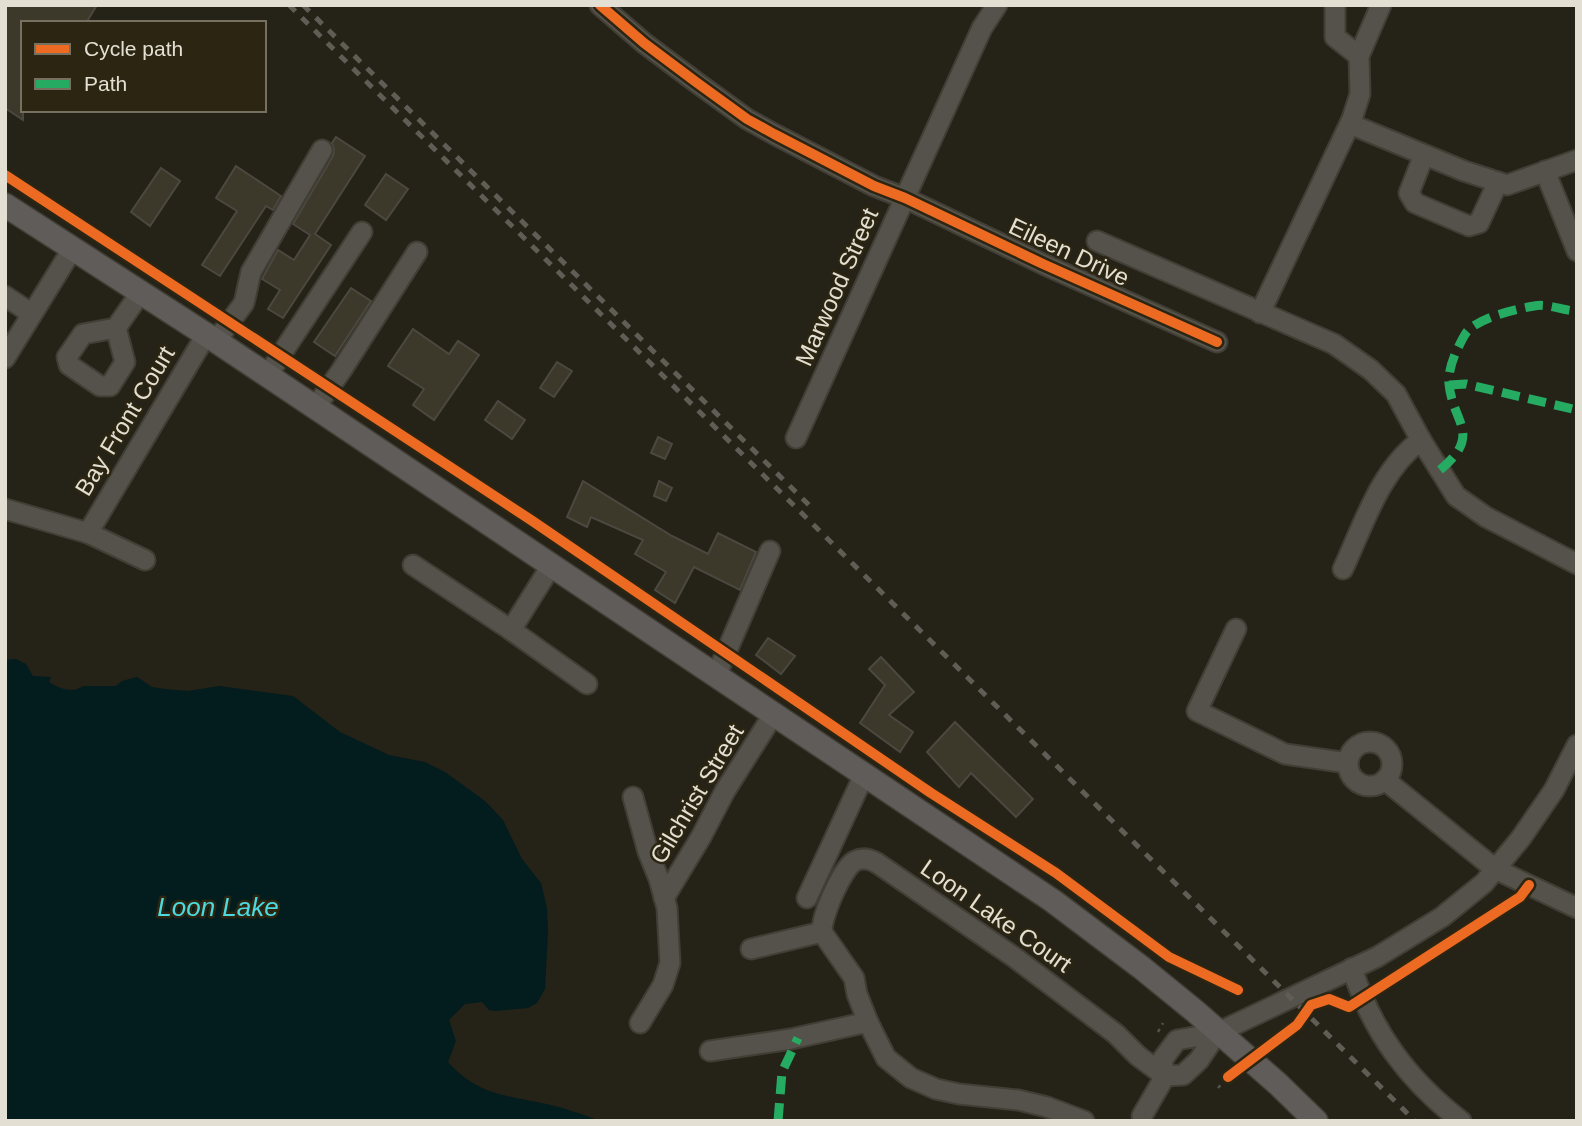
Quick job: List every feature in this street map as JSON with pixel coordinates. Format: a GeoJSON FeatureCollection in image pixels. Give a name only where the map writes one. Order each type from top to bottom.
{"type":"FeatureCollection","features":[{"type":"Feature","properties":{"kind":"main road"},"geometry":{"type":"LineString","coordinates":[[5,205],[211,338],[1053,901],[1142,968],[1251,1061],[1316,1121]]}},
{"type":"Feature","properties":{"kind":"street","name":"Eileen Drive"},"geometry":{"type":"LineString","coordinates":[[600,5],[644,43],[747,118],[874,186],[1217,342]]}},
{"type":"Feature","properties":{"kind":"street","name":"Marwood Street"},"geometry":{"type":"LineString","coordinates":[[796,438],[982,28],[997,5]]}},
{"type":"Feature","properties":{"kind":"street"},"geometry":{"type":"LineString","coordinates":[[1335,5],[1335,37],[1359,56]]}},
{"type":"Feature","properties":{"kind":"street"},"geometry":{"type":"LineString","coordinates":[[1260,313],[1350,124],[1360,94],[1359,56],[1381,5]]}},
{"type":"Feature","properties":{"kind":"street"},"geometry":{"type":"LineString","coordinates":[[1350,124],[1507,185],[1577,160]]}},
{"type":"Feature","properties":{"kind":"street","name":"Bay Front Court"},"geometry":{"type":"LineString","coordinates":[[88,533],[211,338],[244,303],[251,272],[322,150]]}},
{"type":"Feature","properties":{"kind":"street"},"geometry":{"type":"LineString","coordinates":[[1424,155],[1409,193],[1415,203],[1469,226],[1479,223],[1497,182]]}},
{"type":"Feature","properties":{"kind":"street"},"geometry":{"type":"LineString","coordinates":[[1545,171],[1577,251]]}},
{"type":"Feature","properties":{"kind":"street"},"geometry":{"type":"LineString","coordinates":[[267,376],[362,232]]}},
{"type":"Feature","properties":{"kind":"street"},"geometry":{"type":"LineString","coordinates":[[1097,241],[1334,344],[1371,370],[1396,394],[1456,496],[1486,517],[1577,563]]}},
{"type":"Feature","properties":{"kind":"street"},"geometry":{"type":"LineString","coordinates":[[5,358],[73,248]]}},
{"type":"Feature","properties":{"kind":"street"},"geometry":{"type":"LineString","coordinates":[[315,408],[417,252]]}},
{"type":"Feature","properties":{"kind":"street"},"geometry":{"type":"LineString","coordinates":[[116,328],[141,292]]}},
{"type":"Feature","properties":{"kind":"street"},"geometry":{"type":"LineString","coordinates":[[5,296],[32,314]]}},
{"type":"Feature","properties":{"kind":"street"},"geometry":{"type":"LineString","coordinates":[[1343,569],[1388,474],[1406,451],[1421,440]]}},
{"type":"Feature","properties":{"kind":"street","name":"Bay Front Court"},"geometry":{"type":"LineString","coordinates":[[5,509],[88,533],[145,560]]}},
{"type":"Feature","properties":{"kind":"street"},"geometry":{"type":"LineString","coordinates":[[716,676],[770,551]]}},
{"type":"Feature","properties":{"kind":"street"},"geometry":{"type":"LineString","coordinates":[[413,565],[587,684]]}},
{"type":"Feature","properties":{"kind":"street"},"geometry":{"type":"LineString","coordinates":[[511,630],[551,566]]}},
{"type":"Feature","properties":{"kind":"street"},"geometry":{"type":"LineString","coordinates":[[1236,629],[1196,711],[1285,754],[1348,763]]}},
{"type":"Feature","properties":{"kind":"street","name":"Gilchrist Street"},"geometry":{"type":"LineString","coordinates":[[664,898],[725,791],[773,715]]}},
{"type":"Feature","properties":{"kind":"street"},"geometry":{"type":"LineString","coordinates":[[1373,743],[1389,754],[1391,768],[1385,780],[1372,786],[1364,786],[1352,777],[1348,763],[1350,755],[1359,745],[1373,743]]}},
{"type":"Feature","properties":{"kind":"street"},"geometry":{"type":"LineString","coordinates":[[1141,1119],[1165,1076],[1162,1060],[1177,1040],[1217,1033],[1352,968],[1423,930],[1484,883],[1521,838],[1554,790],[1577,745]]}},
{"type":"Feature","properties":{"kind":"street"},"geometry":{"type":"LineString","coordinates":[[807,898],[864,775]]}},
{"type":"Feature","properties":{"kind":"street"},"geometry":{"type":"LineString","coordinates":[[1385,780],[1495,869],[1577,908]]}},
{"type":"Feature","properties":{"kind":"street"},"geometry":{"type":"LineString","coordinates":[[633,797],[664,898],[670,963],[663,985],[640,1023]]}},
{"type":"Feature","properties":{"kind":"street","name":"Loon Lake Court"},"geometry":{"type":"LineString","coordinates":[[822,932],[828,906],[846,870],[852,862],[869,859],[1014,957],[1116,1034],[1138,1056],[1165,1076]]}},
{"type":"Feature","properties":{"kind":"street"},"geometry":{"type":"LineString","coordinates":[[751,949],[822,932],[854,978],[857,995],[886,1058],[911,1078],[959,1094],[1018,1100],[1047,1107],[1084,1121]]}},
{"type":"Feature","properties":{"kind":"street"},"geometry":{"type":"LineString","coordinates":[[1352,968],[1361,996],[1392,1053],[1424,1088],[1461,1121]]}},
{"type":"Feature","properties":{"kind":"street"},"geometry":{"type":"LineString","coordinates":[[710,1051],[780,1041],[868,1022]]}},
{"type":"Feature","properties":{"kind":"street"},"geometry":{"type":"LineString","coordinates":[[1165,1076],[1183,1076],[1199,1060],[1217,1033]]}},
{"type":"Feature","properties":{"kind":"path"},"geometry":{"type":"LineString","coordinates":[[1160,1028],[1182,1002]]}},
{"type":"Feature","properties":{"kind":"path"},"geometry":{"type":"LineString","coordinates":[[1218,1088],[1228,1077],[1251,1061]]}},
{"type":"Feature","properties":{"kind":"water","name":"Loon Lake"},"geometry":{"type":"Polygon","coordinates":[[[16,659],[26,664],[33,676],[51,677],[49,682],[66,689],[116,686],[122,681],[137,677],[152,687],[165,689],[188,691],[219,686],[293,696],[340,732],[389,755],[425,762],[445,772],[485,801],[503,820],[522,859],[541,883],[547,908],[548,931],[545,989],[537,1003],[528,1008],[495,1011],[489,1010],[482,1002],[465,1004],[449,1020],[456,1041],[448,1062],[469,1081],[491,1092],[557,1107],[601,1121],[5,1121],[5,660],[16,659]]]}},
{"type":"Feature","properties":{"kind":"building"},"geometry":{"type":"Polygon","coordinates":[[[5,5],[97,5],[87,21],[21,21],[23,120],[5,108],[5,5]]]}},
{"type":"Feature","properties":{"kind":"building"},"geometry":{"type":"Polygon","coordinates":[[[336,137],[365,156],[315,234],[331,245],[283,318],[268,309],[280,290],[262,279],[278,250],[294,260],[310,235],[293,224],[333,156],[332,143],[336,137]]]}},
{"type":"Feature","properties":{"kind":"building"},"geometry":{"type":"Polygon","coordinates":[[[236,166],[281,196],[273,210],[266,206],[220,276],[202,265],[237,211],[216,198],[236,166]]]}},
{"type":"Feature","properties":{"kind":"building"},"geometry":{"type":"Polygon","coordinates":[[[161,168],[180,181],[150,226],[131,212],[161,168]]]}},
{"type":"Feature","properties":{"kind":"building"},"geometry":{"type":"Polygon","coordinates":[[[386,174],[408,189],[386,220],[365,205],[386,174]]]}},
{"type":"Feature","properties":{"kind":"building"},"geometry":{"type":"Polygon","coordinates":[[[351,288],[371,301],[335,356],[314,342],[351,288]]]}},
{"type":"Feature","properties":{"kind":"building"},"geometry":{"type":"Polygon","coordinates":[[[413,329],[449,354],[458,341],[479,355],[434,420],[413,405],[424,389],[388,366],[413,329]]]}},
{"type":"Feature","properties":{"kind":"building"},"geometry":{"type":"Polygon","coordinates":[[[557,362],[572,371],[554,397],[540,388],[557,362]]]}},
{"type":"Feature","properties":{"kind":"building"},"geometry":{"type":"Polygon","coordinates":[[[498,401],[525,420],[512,439],[485,420],[498,401]]]}},
{"type":"Feature","properties":{"kind":"building"},"geometry":{"type":"Polygon","coordinates":[[[658,437],[672,444],[665,459],[651,453],[658,437]]]}},
{"type":"Feature","properties":{"kind":"building"},"geometry":{"type":"Polygon","coordinates":[[[583,481],[672,536],[708,554],[718,533],[756,552],[740,590],[694,567],[675,603],[655,590],[666,572],[635,554],[643,540],[591,517],[587,527],[567,517],[583,481]]]}},
{"type":"Feature","properties":{"kind":"building"},"geometry":{"type":"Polygon","coordinates":[[[659,481],[672,488],[666,501],[654,496],[659,481]]]}},
{"type":"Feature","properties":{"kind":"building"},"geometry":{"type":"Polygon","coordinates":[[[768,638],[795,656],[781,674],[756,655],[768,638]]]}},
{"type":"Feature","properties":{"kind":"building"},"geometry":{"type":"Polygon","coordinates":[[[881,657],[914,692],[889,715],[913,732],[900,752],[860,723],[885,685],[869,669],[881,657]]]}},
{"type":"Feature","properties":{"kind":"building"},"geometry":{"type":"Polygon","coordinates":[[[955,722],[1033,799],[1016,817],[971,773],[959,787],[927,752],[955,722]]]}},
{"type":"Feature","properties":{"kind":"railway"},"geometry":{"type":"LineString","coordinates":[[289,5],[1415,1121]]}},
{"type":"Feature","properties":{"kind":"railway"},"geometry":{"type":"LineString","coordinates":[[303,5],[811,507]]}},
{"type":"Feature","properties":{"kind":"marked path"},"geometry":{"type":"LineString","coordinates":[[1440,470],[1453,458],[1463,438],[1449,380],[1453,359],[1466,333],[1488,319],[1526,307],[1539,305],[1577,311]]}},
{"type":"Feature","properties":{"kind":"marked path"},"geometry":{"type":"LineString","coordinates":[[1449,385],[1466,384],[1577,410]]}},
{"type":"Feature","properties":{"kind":"marked path"},"geometry":{"type":"LineString","coordinates":[[778,1121],[782,1072],[798,1038]]}},
{"type":"Feature","properties":{"kind":"cycle path"},"geometry":{"type":"LineString","coordinates":[[600,5],[644,43],[696,82],[747,119],[774,134],[874,186],[1217,342]]}},
{"type":"Feature","properties":{"kind":"cycle path"},"geometry":{"type":"LineString","coordinates":[[5,175],[531,520],[931,793],[1056,873],[1169,957],[1238,990]]}},
{"type":"Feature","properties":{"kind":"cycle path"},"geometry":{"type":"LineString","coordinates":[[1228,1077],[1297,1025],[1311,1005],[1329,999],[1349,1007],[1520,897],[1529,885]]}}]}
